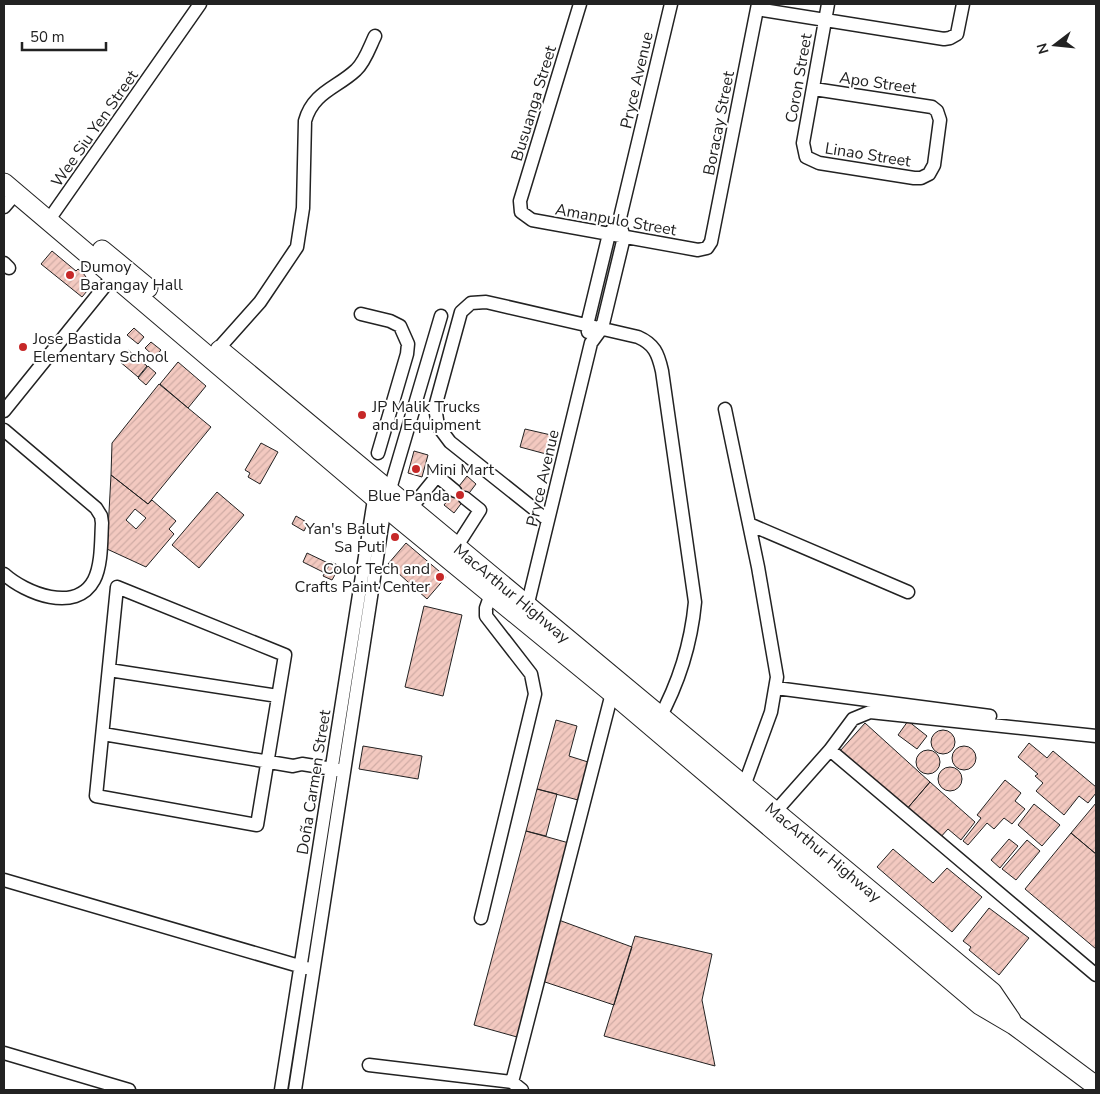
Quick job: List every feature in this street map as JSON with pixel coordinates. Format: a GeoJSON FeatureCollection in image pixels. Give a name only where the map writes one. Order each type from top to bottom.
{"type":"FeatureCollection","features":[{"type":"Feature","properties":{"kind":"highway","name":"MacArthur Highway"},"geometry":{"type":"LineString","coordinates":[[4,168],[113,276],[214,353]]}},
{"type":"Feature","properties":{"kind":"highway","name":"MacArthur Highway"},"geometry":{"type":"LineString","coordinates":[[8,194],[52,216],[381,493],[491,594],[526,612]]}},
{"type":"Feature","properties":{"kind":"highway","name":"MacArthur Highway"},"geometry":{"type":"LineString","coordinates":[[381,493],[411,508],[457,546],[526,612],[624,698],[744,786],[992,992],[1014,1025]]}},
{"type":"Feature","properties":{"kind":"highway","name":"MacArthur Highway"},"geometry":{"type":"LineString","coordinates":[[657,723],[831,877],[980,1005],[1014,1025],[1096,1086]]}},
{"type":"Feature","properties":{"kind":"street","name":"Wee Siu Yen Street"},"geometry":{"type":"LineString","coordinates":[[52,216],[200,4]]}},
{"type":"Feature","properties":{"kind":"street","name":"Busuanga Street"},"geometry":{"type":"LineString","coordinates":[[521,212],[520,201],[580,4]]}},
{"type":"Feature","properties":{"kind":"street","name":"Pryce Avenue"},"geometry":{"type":"LineString","coordinates":[[590,343],[602,328],[624,237],[620,222],[671,4]]}},
{"type":"Feature","properties":{"kind":"street","name":"Coron Street"},"geometry":{"type":"LineString","coordinates":[[806,157],[803,143],[828,4]]}},
{"type":"Feature","properties":{"kind":"street"},"geometry":{"type":"LineString","coordinates":[[758,7],[944,39],[954,37],[959,27],[963,4]]}},
{"type":"Feature","properties":{"kind":"street","name":"Boracay Street"},"geometry":{"type":"LineString","coordinates":[[707,248],[711,242],[758,7]]}},
{"type":"Feature","properties":{"kind":"street"},"geometry":{"type":"LineString","coordinates":[[214,353],[264,297],[297,247],[303,208],[304,121],[307,114],[327,89],[358,69],[375,36]]}},
{"type":"Feature","properties":{"kind":"street","name":"Apo Street"},"geometry":{"type":"LineString","coordinates":[[814,89],[924,104],[936,111],[940,120],[934,165],[932,170],[925,176]]}},
{"type":"Feature","properties":{"kind":"street","name":"Linao Street"},"geometry":{"type":"LineString","coordinates":[[806,157],[812,161],[914,178],[925,176]]}},
{"type":"Feature","properties":{"kind":"street","name":"Amanpulo Street"},"geometry":{"type":"LineString","coordinates":[[521,212],[532,220],[698,250],[707,248]]}},
{"type":"Feature","properties":{"kind":"street","name":"Pryce Avenue"},"geometry":{"type":"LineString","coordinates":[[526,612],[590,343],[587,325],[609,234],[620,222]]}},
{"type":"Feature","properties":{"kind":"street"},"geometry":{"type":"LineString","coordinates":[[4,410],[113,276]]}},
{"type":"Feature","properties":{"kind":"street"},"geometry":{"type":"LineString","coordinates":[[548,520],[450,442],[438,426],[435,407],[461,312],[471,303],[486,302],[638,337],[652,345],[660,360],[695,602],[682,671],[673,695],[657,723]]}},
{"type":"Feature","properties":{"kind":"street"},"geometry":{"type":"LineString","coordinates":[[361,314],[390,321],[400,326],[408,344],[393,406],[378,453]]}},
{"type":"Feature","properties":{"kind":"street","name":"Doña Carmen Street"},"geometry":{"type":"LineString","coordinates":[[295,1090],[313,970],[337,774],[381,493],[403,449],[441,316]]}},
{"type":"Feature","properties":{"kind":"street"},"geometry":{"type":"LineString","coordinates":[[725,409],[772,644],[776,688],[771,712],[744,786]]}},
{"type":"Feature","properties":{"kind":"street"},"geometry":{"type":"LineString","coordinates":[[4,430],[96,508],[101,516],[102,523],[96,578],[90,587],[80,594],[66,598],[46,597],[22,589],[4,574]]}},
{"type":"Feature","properties":{"kind":"street"},"geometry":{"type":"LineString","coordinates":[[411,508],[437,476],[480,510],[457,546]]}},
{"type":"Feature","properties":{"kind":"street"},"geometry":{"type":"LineString","coordinates":[[749,524],[908,592]]}},
{"type":"Feature","properties":{"kind":"street"},"geometry":{"type":"LineString","coordinates":[[118,587],[285,655],[257,826],[96,796],[109,670],[118,587]]}},
{"type":"Feature","properties":{"kind":"street"},"geometry":{"type":"LineString","coordinates":[[481,918],[535,694],[531,674],[486,616],[486,608],[491,594]]}},
{"type":"Feature","properties":{"kind":"street"},"geometry":{"type":"LineString","coordinates":[[109,670],[278,696]]}},
{"type":"Feature","properties":{"kind":"street"},"geometry":{"type":"LineString","coordinates":[[776,688],[1096,730]]}},
{"type":"Feature","properties":{"kind":"street"},"geometry":{"type":"LineString","coordinates":[[369,1065],[517,1086],[624,698]]}},
{"type":"Feature","properties":{"kind":"street"},"geometry":{"type":"LineString","coordinates":[[775,812],[830,750],[853,719],[870,712],[1096,736]]}},
{"type":"Feature","properties":{"kind":"street"},"geometry":{"type":"LineString","coordinates":[[103,734],[293,766],[301,772],[337,774]]}},
{"type":"Feature","properties":{"kind":"street"},"geometry":{"type":"LineString","coordinates":[[830,750],[1096,975]]}},
{"type":"Feature","properties":{"kind":"street","name":"Doña Carmen Street"},"geometry":{"type":"LineString","coordinates":[[281,1090],[300,966],[337,774]]}},
{"type":"Feature","properties":{"kind":"street"},"geometry":{"type":"LineString","coordinates":[[4,880],[313,970]]}},
{"type":"Feature","properties":{"kind":"street"},"geometry":{"type":"LineString","coordinates":[[4,1053],[128,1090]]}},
{"type":"Feature","properties":{"kind":"building","name":"Dumoy Barangay Hall"},"geometry":{"type":"Polygon","coordinates":[[[52,251],[76,271],[78,269],[83,273],[92,285],[82,297],[41,264],[52,251]]]}},
{"type":"Feature","properties":{"kind":"building"},"geometry":{"type":"Polygon","coordinates":[[[134,328],[144,337],[138,344],[127,335],[134,328]]]}},
{"type":"Feature","properties":{"kind":"building"},"geometry":{"type":"Polygon","coordinates":[[[151,342],[161,350],[155,357],[145,348],[151,342]]]}},
{"type":"Feature","properties":{"kind":"building"},"geometry":{"type":"Polygon","coordinates":[[[128,350],[147,366],[138,377],[119,361],[128,350]]]}},
{"type":"Feature","properties":{"kind":"building"},"geometry":{"type":"Polygon","coordinates":[[[178,362],[206,386],[188,408],[160,384],[178,362]]]}},
{"type":"Feature","properties":{"kind":"building"},"geometry":{"type":"Polygon","coordinates":[[[148,366],[156,373],[146,385],[138,378],[148,366]]]}},
{"type":"Feature","properties":{"kind":"building"},"geometry":{"type":"Polygon","coordinates":[[[159,384],[211,427],[148,504],[111,475],[112,443],[159,384]]]}},
{"type":"Feature","properties":{"kind":"building"},"geometry":{"type":"Polygon","coordinates":[[[525,429],[551,435],[546,454],[520,447],[525,429]]]}},
{"type":"Feature","properties":{"kind":"building"},"geometry":{"type":"Polygon","coordinates":[[[261,443],[278,452],[260,484],[248,477],[250,473],[245,470],[261,443]]]}},
{"type":"Feature","properties":{"kind":"building"},"geometry":{"type":"Polygon","coordinates":[[[414,451],[428,455],[422,477],[408,473],[414,451]]]}},
{"type":"Feature","properties":{"kind":"building"},"geometry":{"type":"Polygon","coordinates":[[[111,475],[148,504],[152,500],[176,521],[169,529],[174,534],[146,567],[107,549],[111,475]],[[135,509],[126,520],[136,529],[146,518],[135,509]]]}},
{"type":"Feature","properties":{"kind":"building","name":"Blue Panda"},"geometry":{"type":"Polygon","coordinates":[[[467,476],[476,484],[454,513],[444,505],[467,476]]]}},
{"type":"Feature","properties":{"kind":"building"},"geometry":{"type":"Polygon","coordinates":[[[217,492],[244,515],[199,568],[172,545],[217,492]]]}},
{"type":"Feature","properties":{"kind":"building"},"geometry":{"type":"Polygon","coordinates":[[[296,516],[308,523],[304,531],[292,524],[296,516]]]}},
{"type":"Feature","properties":{"kind":"building"},"geometry":{"type":"Polygon","coordinates":[[[406,543],[446,577],[427,599],[388,564],[406,543]]]}},
{"type":"Feature","properties":{"kind":"building"},"geometry":{"type":"Polygon","coordinates":[[[307,553],[328,563],[323,572],[303,562],[307,553]]]}},
{"type":"Feature","properties":{"kind":"building"},"geometry":{"type":"Polygon","coordinates":[[[331,562],[340,566],[332,580],[323,576],[331,562]]]}},
{"type":"Feature","properties":{"kind":"building"},"geometry":{"type":"Polygon","coordinates":[[[424,606],[462,615],[443,696],[405,687],[424,606]]]}},
{"type":"Feature","properties":{"kind":"building"},"geometry":{"type":"Polygon","coordinates":[[[556,720],[577,726],[569,756],[588,762],[578,800],[537,789],[556,720]]]}},
{"type":"Feature","properties":{"kind":"building"},"geometry":{"type":"Polygon","coordinates":[[[908,721],[927,736],[917,749],[898,735],[908,721]]]}},
{"type":"Feature","properties":{"kind":"building"},"geometry":{"type":"Polygon","coordinates":[[[865,723],[930,782],[906,810],[840,751],[865,723]]]}},
{"type":"Feature","properties":{"kind":"building"},"geometry":{"type":"Polygon","coordinates":[[[943,730],[948,731],[954,737],[954,747],[948,753],[943,754],[938,753],[932,747],[931,742],[932,737],[938,731],[943,730]]]}},
{"type":"Feature","properties":{"kind":"building"},"geometry":{"type":"Polygon","coordinates":[[[1029,743],[1047,758],[1053,751],[1096,787],[1096,793],[1088,803],[1079,796],[1064,815],[1036,791],[1043,783],[1035,776],[1038,774],[1018,757],[1029,743]]]}},
{"type":"Feature","properties":{"kind":"building"},"geometry":{"type":"Polygon","coordinates":[[[363,746],[422,756],[418,779],[359,769],[363,746]]]}},
{"type":"Feature","properties":{"kind":"building"},"geometry":{"type":"Polygon","coordinates":[[[964,746],[969,747],[975,753],[975,763],[969,769],[964,770],[959,769],[953,763],[952,758],[953,753],[959,747],[964,746]]]}},
{"type":"Feature","properties":{"kind":"building"},"geometry":{"type":"Polygon","coordinates":[[[928,750],[933,751],[939,757],[939,767],[933,773],[928,774],[923,773],[917,767],[916,762],[917,757],[923,751],[928,750]]]}},
{"type":"Feature","properties":{"kind":"building"},"geometry":{"type":"Polygon","coordinates":[[[950,767],[955,768],[961,774],[961,784],[955,790],[950,791],[945,790],[939,784],[938,779],[939,774],[945,768],[950,767]]]}},
{"type":"Feature","properties":{"kind":"building"},"geometry":{"type":"Polygon","coordinates":[[[1005,780],[1021,793],[1015,801],[1025,809],[1012,824],[1004,818],[994,829],[987,823],[968,845],[963,841],[981,818],[977,815],[1005,780]]]}},
{"type":"Feature","properties":{"kind":"building"},"geometry":{"type":"Polygon","coordinates":[[[930,782],[975,822],[961,840],[948,829],[939,839],[906,810],[930,782]]]}},
{"type":"Feature","properties":{"kind":"building"},"geometry":{"type":"Polygon","coordinates":[[[537,789],[557,794],[546,836],[526,831],[537,789]]]}},
{"type":"Feature","properties":{"kind":"building"},"geometry":{"type":"Polygon","coordinates":[[[1096,803],[1096,854],[1071,833],[1096,803]]]}},
{"type":"Feature","properties":{"kind":"building"},"geometry":{"type":"Polygon","coordinates":[[[1034,804],[1060,825],[1042,846],[1018,825],[1034,804]]]}},
{"type":"Feature","properties":{"kind":"building"},"geometry":{"type":"Polygon","coordinates":[[[526,831],[569,843],[517,1037],[474,1025],[526,831]]]}},
{"type":"Feature","properties":{"kind":"building"},"geometry":{"type":"Polygon","coordinates":[[[1071,833],[1096,854],[1096,949],[1025,889],[1071,833]]]}},
{"type":"Feature","properties":{"kind":"building"},"geometry":{"type":"Polygon","coordinates":[[[1009,839],[1018,846],[1000,868],[991,860],[1009,839]]]}},
{"type":"Feature","properties":{"kind":"building"},"geometry":{"type":"Polygon","coordinates":[[[1027,840],[1040,851],[1016,880],[1002,869],[1027,840]]]}},
{"type":"Feature","properties":{"kind":"building"},"geometry":{"type":"Polygon","coordinates":[[[893,849],[933,883],[947,868],[982,897],[952,932],[877,867],[893,849]]]}},
{"type":"Feature","properties":{"kind":"building"},"geometry":{"type":"Polygon","coordinates":[[[989,908],[1029,938],[999,975],[969,950],[971,947],[963,941],[989,908]]]}},
{"type":"Feature","properties":{"kind":"building"},"geometry":{"type":"Polygon","coordinates":[[[556,919],[632,947],[614,1005],[539,980],[556,919]]]}},
{"type":"Feature","properties":{"kind":"building"},"geometry":{"type":"Polygon","coordinates":[[[635,936],[712,954],[702,1000],[715,1066],[604,1036],[635,936]]]}},
{"type":"Feature","properties":{"kind":"place","name":"Dumoy Barangay Hall"},"geometry":{"type":"Point","coordinates":[70,275]}},
{"type":"Feature","properties":{"kind":"place","name":"Jose Bastida Elementary School"},"geometry":{"type":"Point","coordinates":[23,347]}},
{"type":"Feature","properties":{"kind":"place","name":"JP Malik Trucks and Equipment"},"geometry":{"type":"Point","coordinates":[362,415]}},
{"type":"Feature","properties":{"kind":"place","name":"Mini Mart"},"geometry":{"type":"Point","coordinates":[416,469]}},
{"type":"Feature","properties":{"kind":"place","name":"Blue Panda"},"geometry":{"type":"Point","coordinates":[460,495]}},
{"type":"Feature","properties":{"kind":"place","name":"Yan's Balut Sa Puti"},"geometry":{"type":"Point","coordinates":[395,537]}},
{"type":"Feature","properties":{"kind":"place","name":"Color Tech and Crafts Paint Center"},"geometry":{"type":"Point","coordinates":[440,577]}}]}
